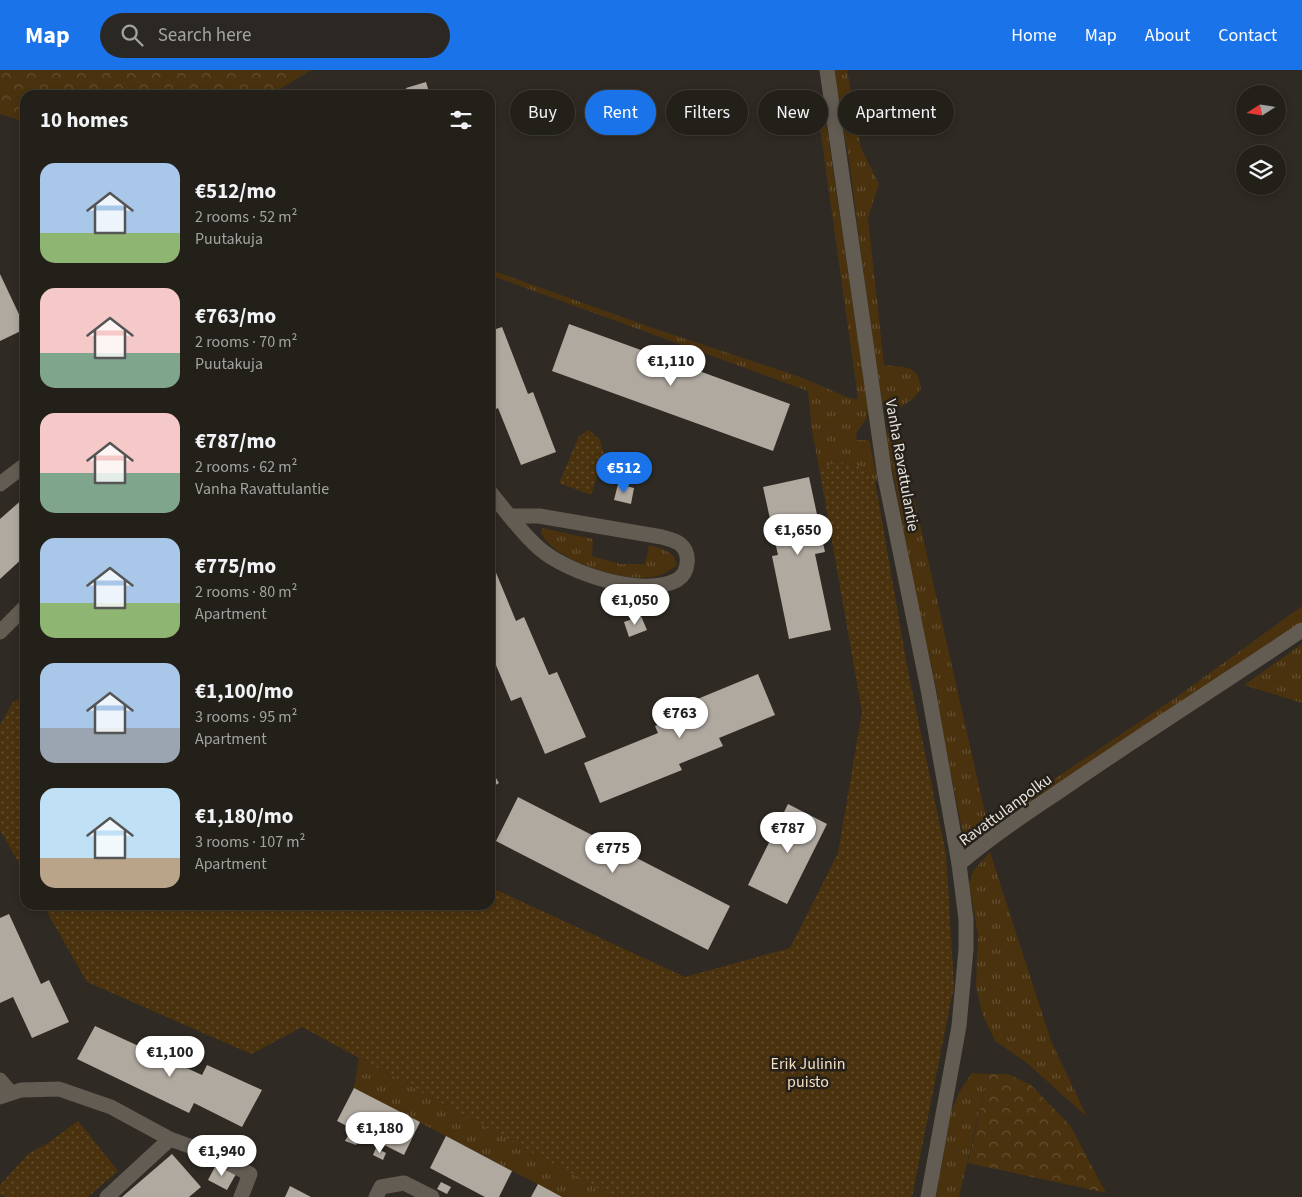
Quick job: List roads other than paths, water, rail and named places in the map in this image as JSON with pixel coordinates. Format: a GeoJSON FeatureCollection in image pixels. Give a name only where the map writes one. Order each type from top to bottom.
{"type":"FeatureCollection","features":[{"type":"Feature","properties":{"kind":"street","name":"Vanha Ravattulantie"},"geometry":{"type":"LineString","coordinates":[[827,70],[885,477],[928,689],[959,864]]}},
{"type":"Feature","properties":{"kind":"street"},"geometry":{"type":"LineString","coordinates":[[0,484],[20,469]]}},
{"type":"Feature","properties":{"kind":"street"},"geometry":{"type":"LineString","coordinates":[[495,498],[529,539],[542,551],[560,562],[595,578],[651,586],[667,584],[683,576],[688,561],[679,543],[662,537],[539,516],[510,516]]}},
{"type":"Feature","properties":{"kind":"street"},"geometry":{"type":"LineString","coordinates":[[0,632],[20,612]]}},
{"type":"Feature","properties":{"kind":"street","name":"Ravattulanpolku"},"geometry":{"type":"LineString","coordinates":[[928,1197],[959,1026],[966,949],[966,919],[959,864],[986,841],[1049,798],[1302,630]]}},
{"type":"Feature","properties":{"kind":"street"},"geometry":{"type":"LineString","coordinates":[[0,1080],[5,1095],[21,1090],[60,1089],[111,1107],[170,1139],[206,1152],[250,1174],[241,1197]]}},
{"type":"Feature","properties":{"kind":"street"},"geometry":{"type":"LineString","coordinates":[[107,1197],[170,1139]]}},
{"type":"Feature","properties":{"kind":"street"},"geometry":{"type":"LineString","coordinates":[[376,1197],[381,1187],[404,1183],[432,1197]]}},
{"type":"Feature","properties":{"kind":"park label","name":"Erik Julinin puisto"},"geometry":{"type":"Point","coordinates":[808,1072]}}]}
